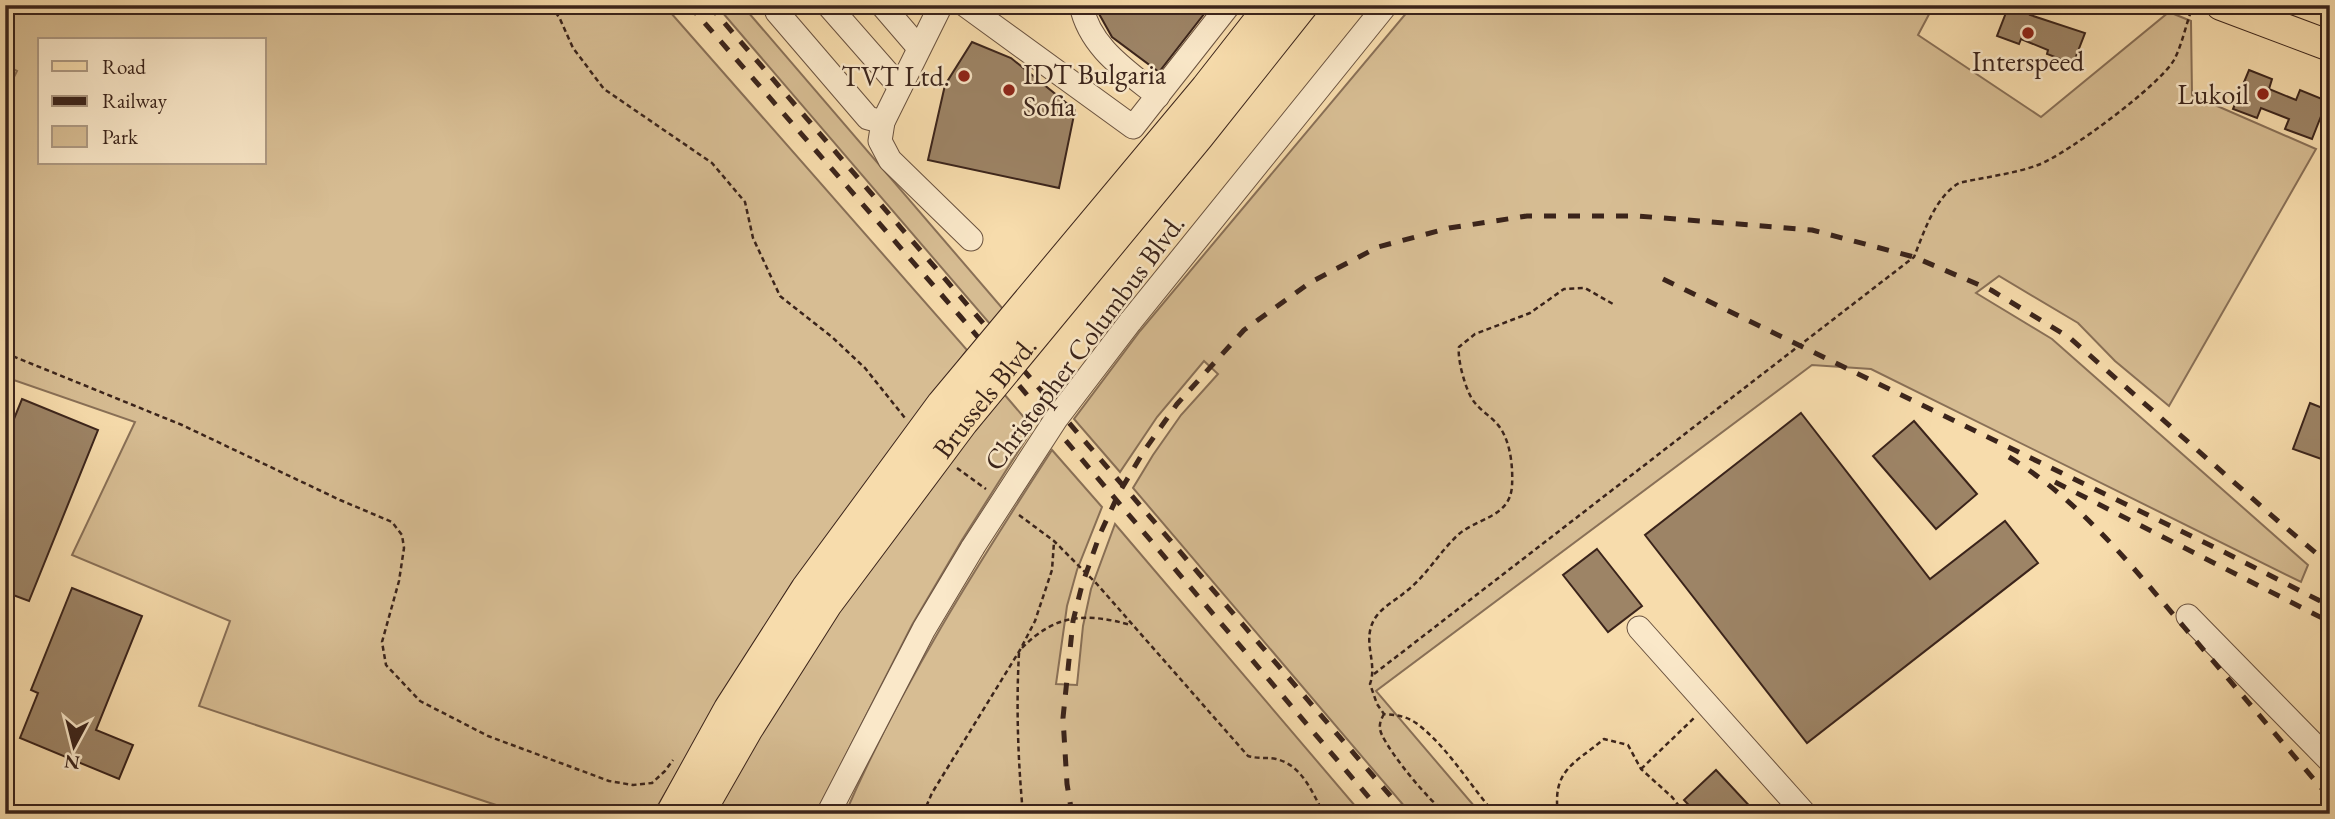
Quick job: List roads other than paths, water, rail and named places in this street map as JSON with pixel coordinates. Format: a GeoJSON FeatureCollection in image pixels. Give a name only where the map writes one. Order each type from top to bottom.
{"type":"FeatureCollection","features":[{"type":"Feature","properties":{"kind":"main road","name":"Brussels Blvd."},"geometry":{"type":"LineString","coordinates":[[671,814],[729,709],[806,589],[942,404],[1206,88],[1271,5]]}},
{"type":"Feature","properties":{"kind":"main road","name":"Brussels Blvd."},"geometry":{"type":"LineString","coordinates":[[699,814],[747,730],[827,604],[963,422],[1199,136],[1303,5]]}},
{"type":"Feature","properties":{"kind":"main road"},"geometry":{"type":"LineString","coordinates":[[2221,5],[2330,46]]}},
{"type":"Feature","properties":{"kind":"street"},"geometry":{"type":"LineString","coordinates":[[775,5],[777,12],[868,118],[883,122]]}},
{"type":"Feature","properties":{"kind":"street"},"geometry":{"type":"LineString","coordinates":[[828,5],[900,87]]}},
{"type":"Feature","properties":{"kind":"street"},"geometry":{"type":"LineString","coordinates":[[881,5],[919,48]]}},
{"type":"Feature","properties":{"kind":"street"},"geometry":{"type":"LineString","coordinates":[[941,5],[883,122],[880,141],[890,160],[971,239]]}},
{"type":"Feature","properties":{"kind":"street"},"geometry":{"type":"LineString","coordinates":[[965,5],[1133,127],[1229,5]]}},
{"type":"Feature","properties":{"kind":"street"},"geometry":{"type":"LineString","coordinates":[[1081,5],[1083,16],[1104,53],[1158,96]]}},
{"type":"Feature","properties":{"kind":"street","name":"Christopher Columbus Blvd."},"geometry":{"type":"LineString","coordinates":[[828,814],[924,629],[973,547],[1056,419],[1130,322],[1381,9]]}},
{"type":"Feature","properties":{"kind":"street"},"geometry":{"type":"LineString","coordinates":[[2188,616],[2330,761]]}},
{"type":"Feature","properties":{"kind":"street"},"geometry":{"type":"LineString","coordinates":[[1639,628],[1805,814]]}},
{"type":"Feature","properties":{"kind":"railway"},"geometry":{"type":"LineString","coordinates":[[689,5],[960,316],[1383,814]]}},
{"type":"Feature","properties":{"kind":"railway"},"geometry":{"type":"LineString","coordinates":[[709,5],[1406,814]]}},
{"type":"Feature","properties":{"kind":"railway"},"geometry":{"type":"LineString","coordinates":[[1072,814],[1067,784],[1063,718],[1073,621],[1100,534],[1119,493],[1144,451],[1177,404],[1244,330],[1311,282],[1378,247],[1449,228],[1527,216],[1638,216],[1812,230],[1914,257],[1991,290],[2070,338],[2330,565]]}},
{"type":"Feature","properties":{"kind":"railway"},"geometry":{"type":"LineString","coordinates":[[1663,279],[2330,606]]}},
{"type":"Feature","properties":{"kind":"railway"},"geometry":{"type":"LineString","coordinates":[[2009,457],[2058,493],[2103,535],[2330,798]]}},
{"type":"Feature","properties":{"kind":"railway"},"geometry":{"type":"LineString","coordinates":[[2055,482],[2330,622]]}},
{"type":"Feature","properties":{"kind":"place","name":"Interspeed"},"geometry":{"type":"Point","coordinates":[2028,33]}},
{"type":"Feature","properties":{"kind":"place","name":"TVT Ltd."},"geometry":{"type":"Point","coordinates":[964,76]}},
{"type":"Feature","properties":{"kind":"place","name":"IDT Bulgaria Sofia"},"geometry":{"type":"Point","coordinates":[1009,90]}},
{"type":"Feature","properties":{"kind":"place","name":"Lukoil"},"geometry":{"type":"Point","coordinates":[2263,94]}}]}
